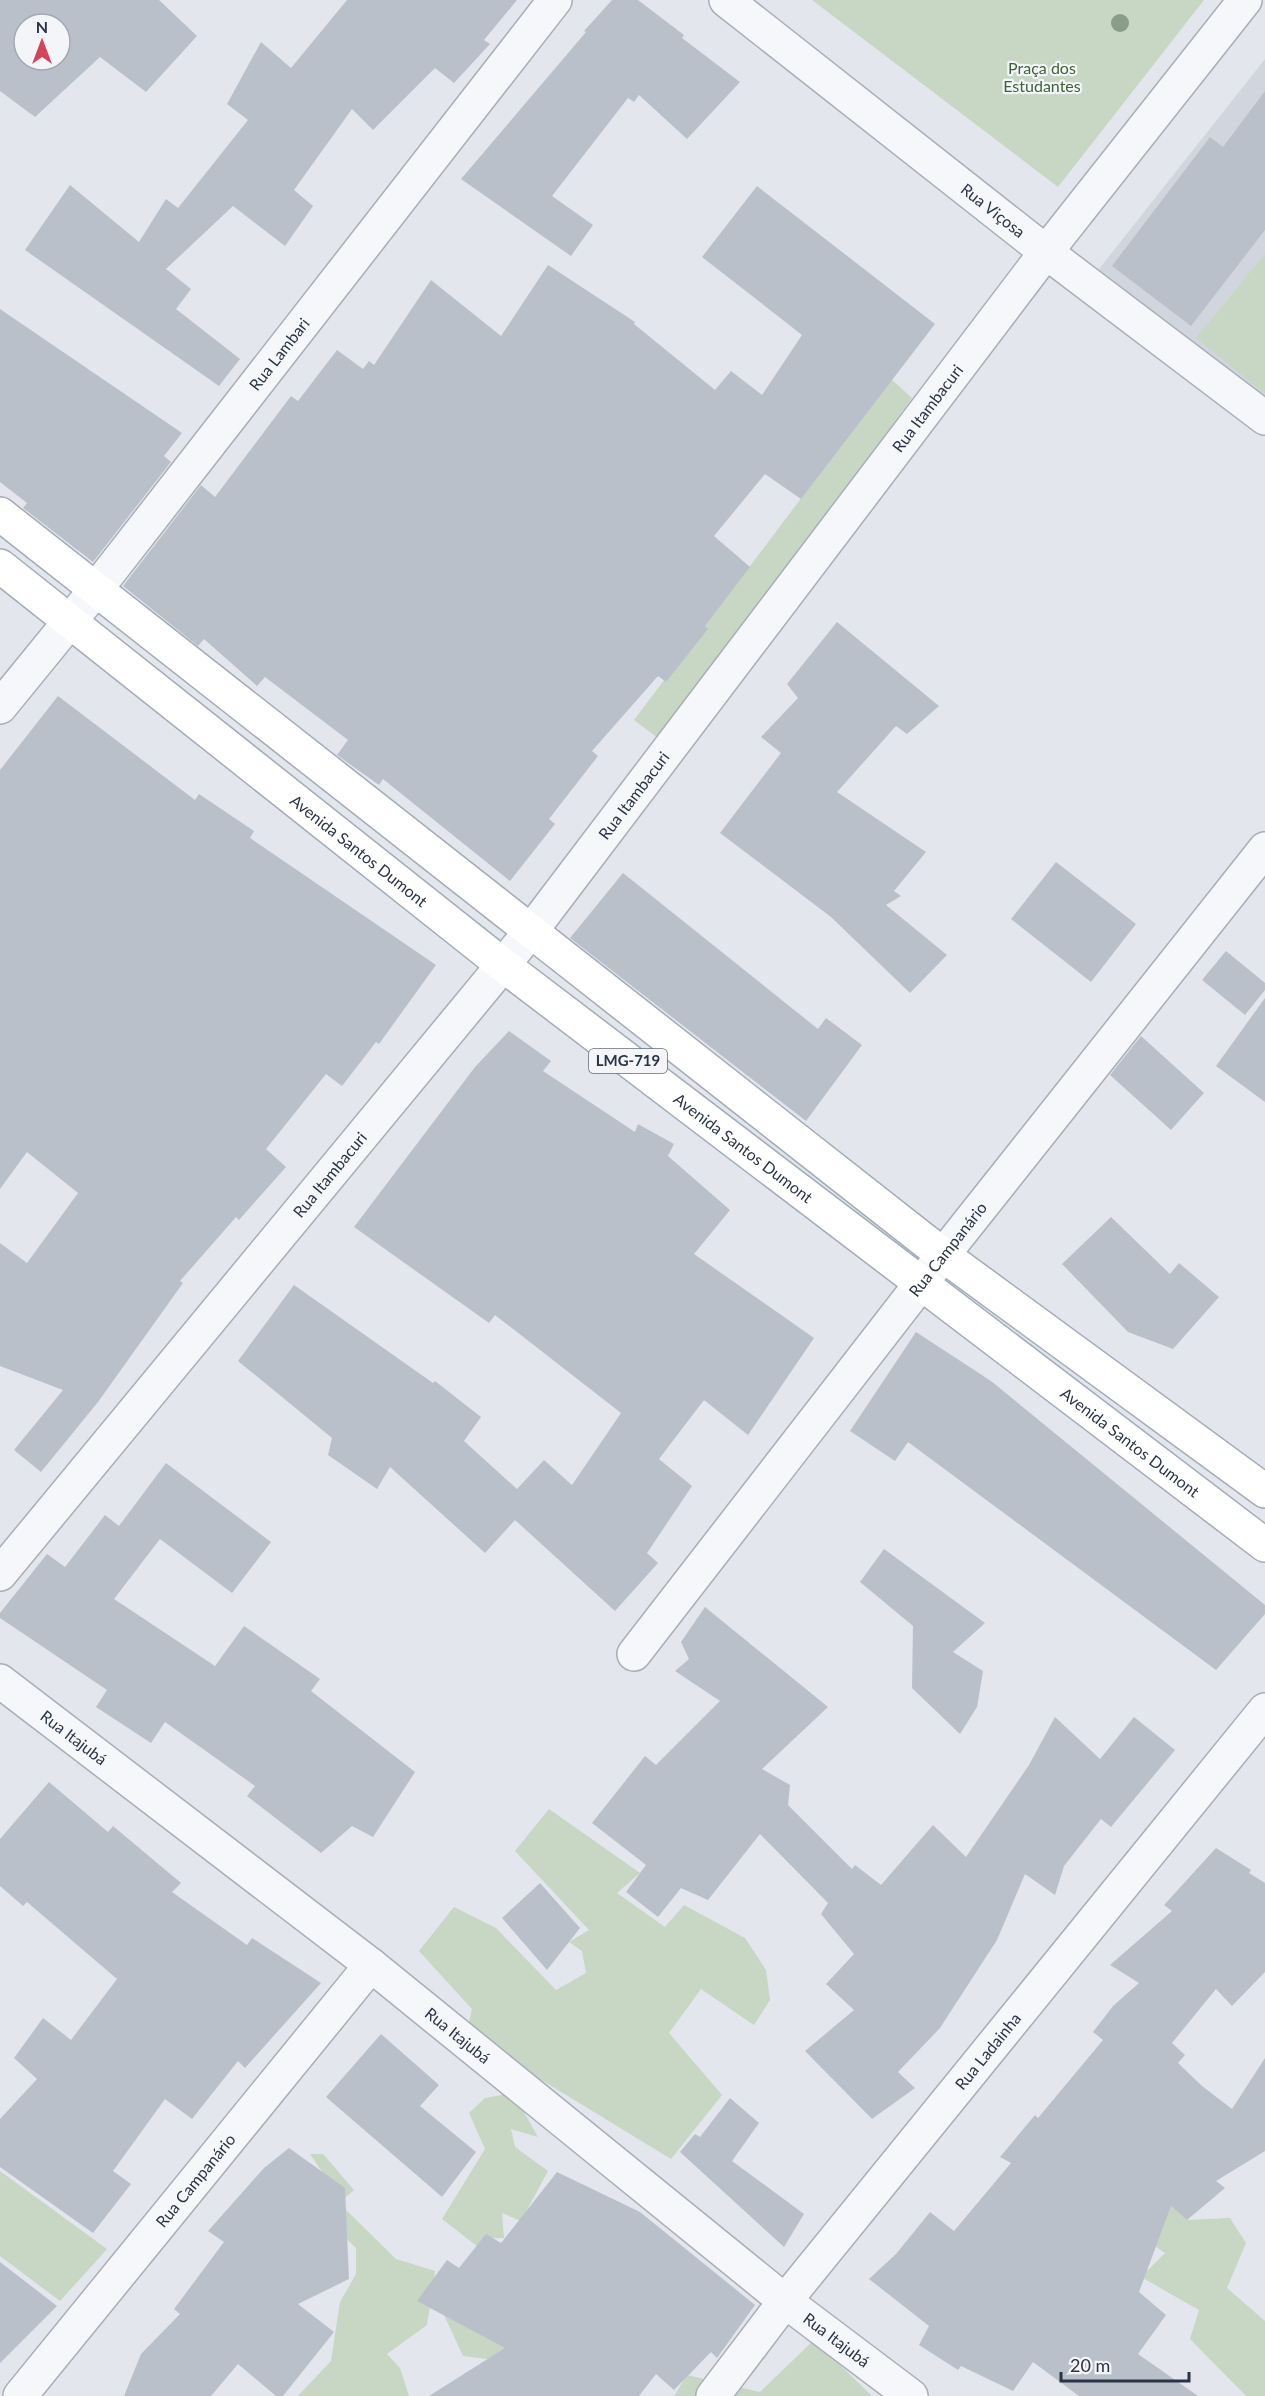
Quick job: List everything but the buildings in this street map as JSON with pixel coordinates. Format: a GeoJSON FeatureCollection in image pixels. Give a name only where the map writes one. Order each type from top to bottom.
{"type":"FeatureCollection","features":[{"type":"Feature","properties":{"kind":"main road","name":"LMG-719"},"geometry":{"type":"LineString","coordinates":[[0,514],[943,1255],[1265,1491]]}},
{"type":"Feature","properties":{"kind":"main road","name":"Avenida Santos Dumont"},"geometry":{"type":"LineString","coordinates":[[0,566],[71,620],[503,965],[1265,1545]]}},
{"type":"Feature","properties":{"kind":"street","name":"Rua Lambari"},"geometry":{"type":"LineString","coordinates":[[0,707],[97,588],[555,0]]}},
{"type":"Feature","properties":{"kind":"street","name":"Rua Viçosa"},"geometry":{"type":"LineString","coordinates":[[726,0],[1046,252],[1265,418]]}},
{"type":"Feature","properties":{"kind":"street","name":"Rua Itambacuri"},"geometry":{"type":"LineString","coordinates":[[0,1574],[531,931],[1046,252],[1245,0]]}},
{"type":"Feature","properties":{"kind":"street","name":"Rua Campanário"},"geometry":{"type":"LineString","coordinates":[[634,1654],[920,1284],[1265,849]]}},
{"type":"Feature","properties":{"kind":"street","name":"Rua Itajubá"},"geometry":{"type":"LineString","coordinates":[[0,1681],[371,1965],[785,2301],[911,2396]]}},
{"type":"Feature","properties":{"kind":"street","name":"Rua Ladainha"},"geometry":{"type":"LineString","coordinates":[[713,2396],[785,2301],[1265,1710]]}},
{"type":"Feature","properties":{"kind":"street","name":"Rua Campanário"},"geometry":{"type":"LineString","coordinates":[[20,2396],[371,1965]]}},
{"type":"Feature","properties":{"kind":"shaded area"},"geometry":{"type":"Polygon","coordinates":[[[1265,59],[1265,401],[1099,269],[1265,59]]]}},
{"type":"Feature","properties":{"kind":"green space","name":"Praça dos Estudantes"},"geometry":{"type":"Polygon","coordinates":[[[812,0],[1204,0],[1058,187],[812,0]]]}},
{"type":"Feature","properties":{"kind":"green space"},"geometry":{"type":"Polygon","coordinates":[[[1265,254],[1265,394],[1196,338],[1265,254]]]}},
{"type":"Feature","properties":{"kind":"green space"},"geometry":{"type":"Polygon","coordinates":[[[891,379],[912,398],[663,742],[634,720],[891,379]]]}},
{"type":"Feature","properties":{"kind":"green space"},"geometry":{"type":"Polygon","coordinates":[[[549,1809],[640,1873],[617,1893],[665,1927],[684,1905],[745,1938],[766,1970],[770,2000],[754,2025],[701,1989],[669,2033],[722,2095],[671,2159],[494,2051],[467,2031],[472,2009],[419,1951],[454,1907],[496,1928],[556,1990],[586,1973],[582,1951],[569,1942],[589,1930],[515,1851],[549,1809]]]}},
{"type":"Feature","properties":{"kind":"green space"},"geometry":{"type":"Polygon","coordinates":[[[513,2093],[538,2137],[511,2129],[515,2147],[548,2171],[521,2221],[502,2213],[504,2238],[488,2238],[482,2250],[442,2219],[485,2149],[469,2113],[485,2098],[513,2093]]]}},
{"type":"Feature","properties":{"kind":"green space"},"geometry":{"type":"Polygon","coordinates":[[[310,2154],[323,2154],[354,2190],[339,2203],[396,2259],[435,2271],[427,2325],[387,2354],[400,2368],[409,2396],[298,2396],[331,2361],[340,2302],[356,2274],[356,2248],[312,2206],[329,2182],[310,2154]]]}},
{"type":"Feature","properties":{"kind":"green space"},"geometry":{"type":"Polygon","coordinates":[[[0,2171],[107,2249],[60,2301],[0,2256],[0,2171]]]}},
{"type":"Feature","properties":{"kind":"green space"},"geometry":{"type":"Polygon","coordinates":[[[1139,2177],[1187,2220],[1230,2218],[1246,2243],[1227,2288],[1265,2321],[1265,2396],[1246,2396],[1190,2339],[1199,2310],[1141,2277],[1165,2253],[1102,2209],[1139,2177]]]}},
{"type":"Feature","properties":{"kind":"green space"},"geometry":{"type":"Polygon","coordinates":[[[444,2315],[525,2321],[502,2361],[463,2356],[444,2315]]]}},
{"type":"Feature","properties":{"kind":"green space"},"geometry":{"type":"Polygon","coordinates":[[[814,2340],[872,2396],[674,2396],[687,2375],[760,2392],[814,2340]]]}}]}
